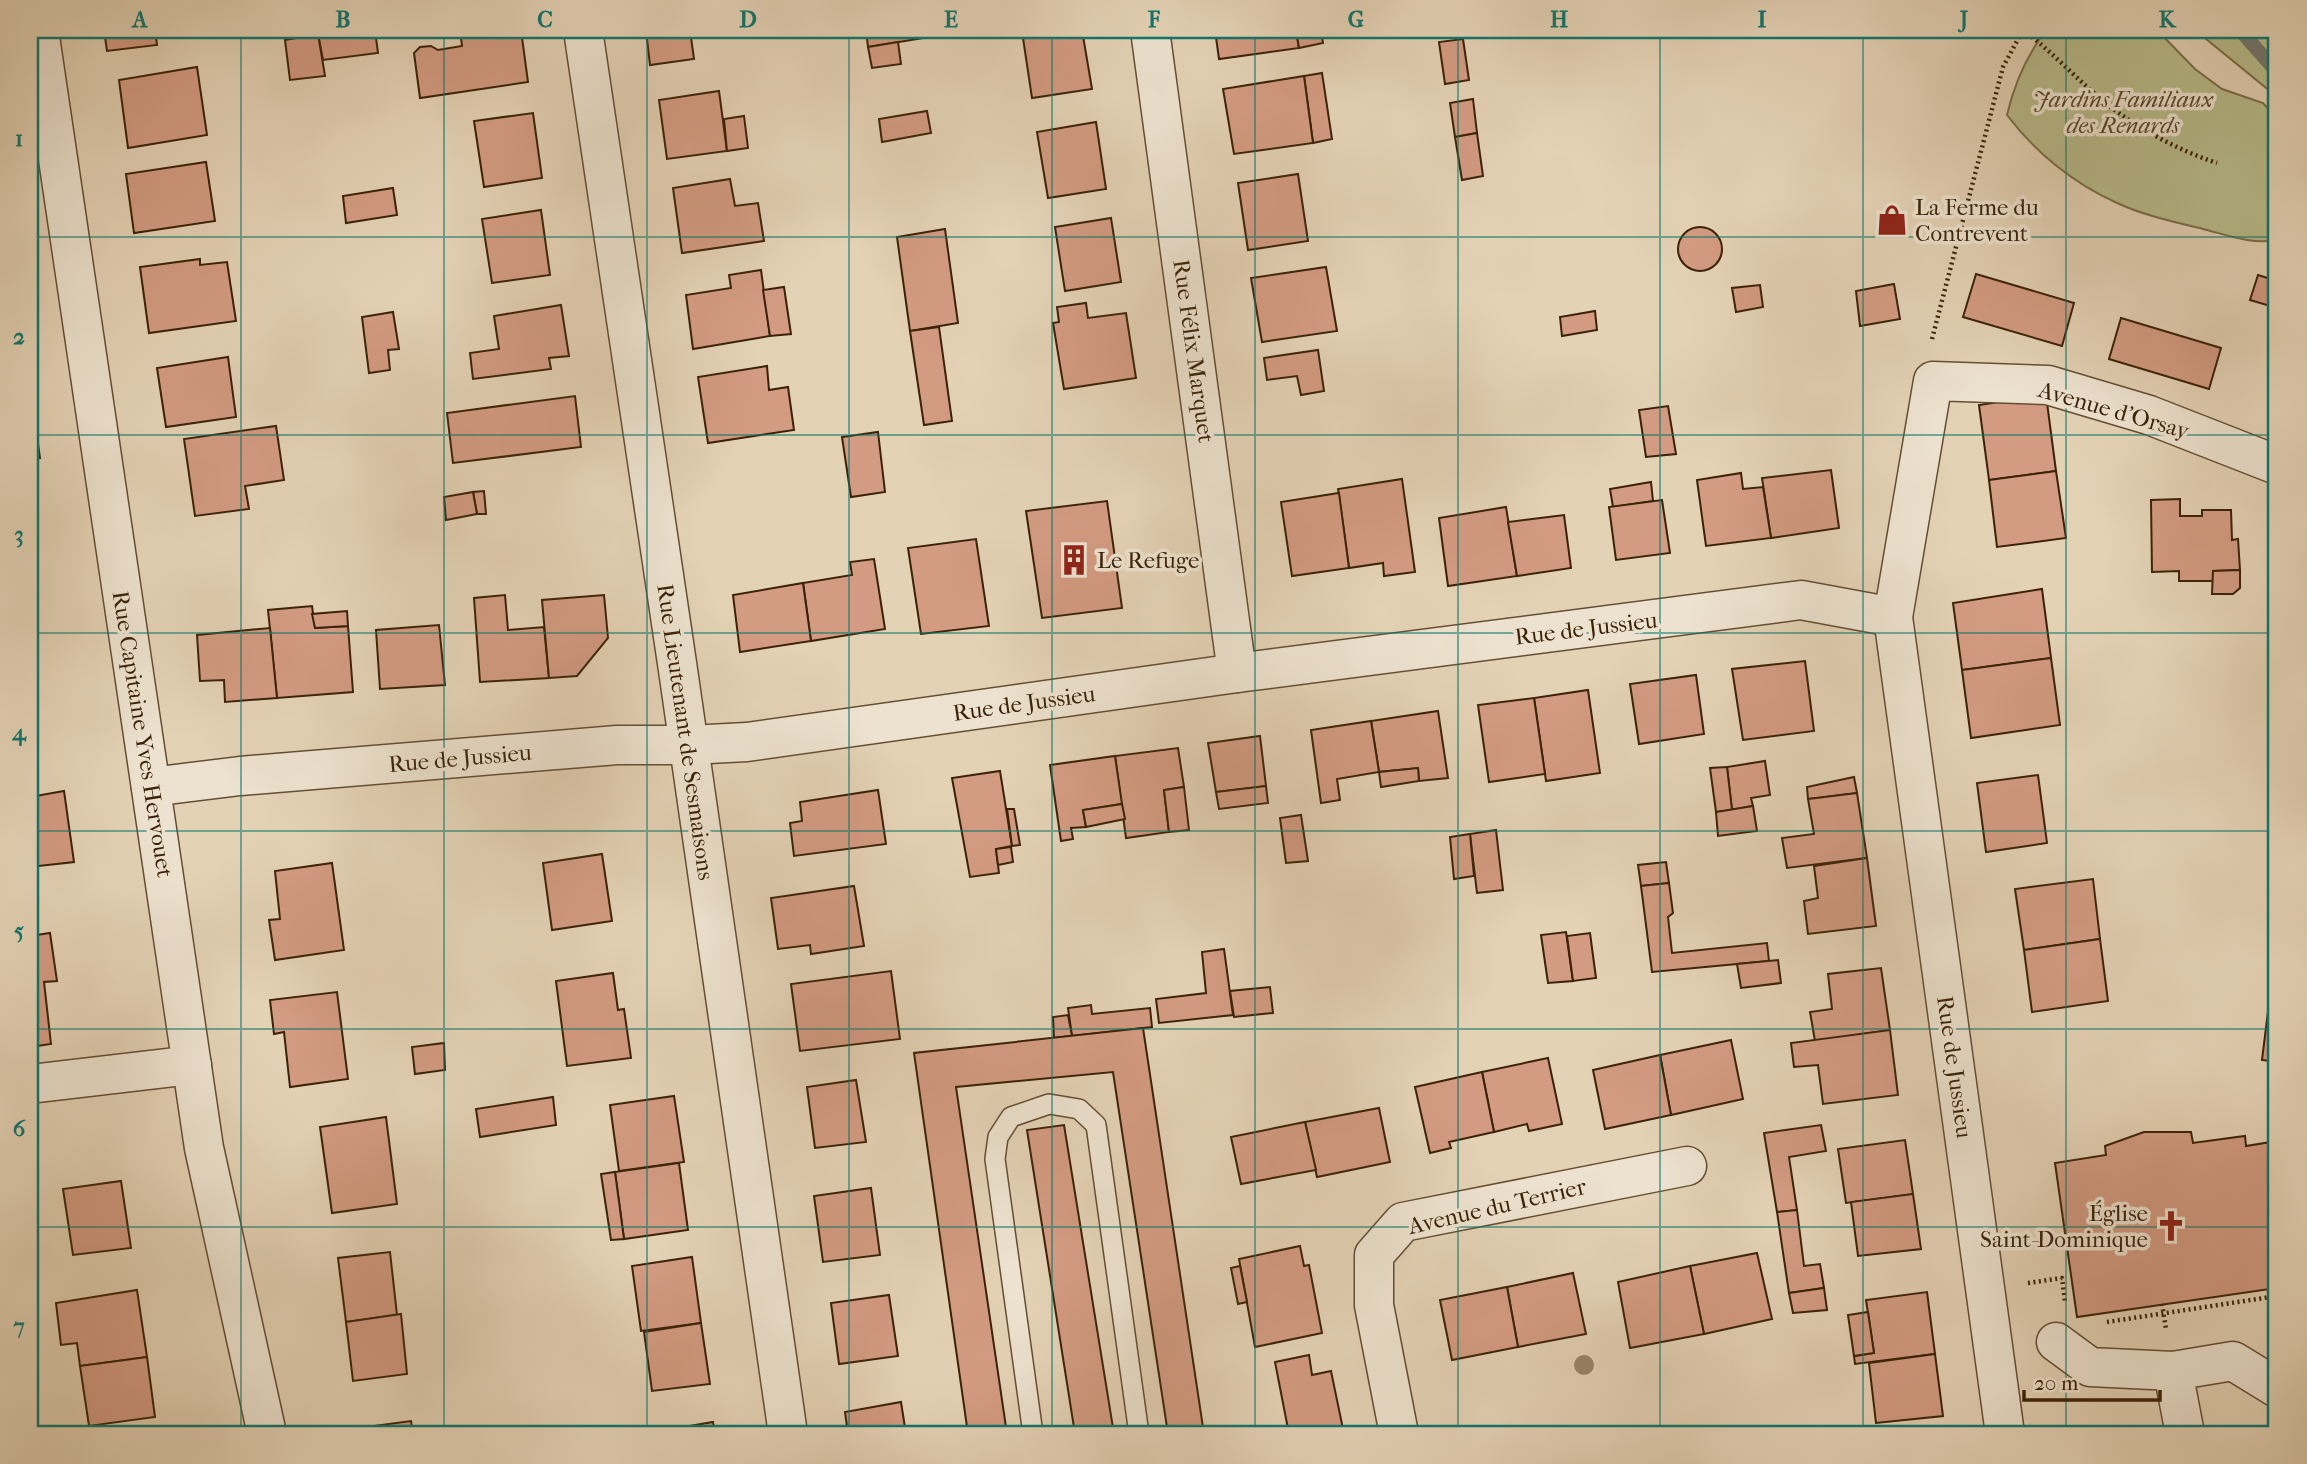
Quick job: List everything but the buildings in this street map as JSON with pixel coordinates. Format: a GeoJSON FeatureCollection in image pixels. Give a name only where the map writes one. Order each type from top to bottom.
{"type":"FeatureCollection","features":[{"type":"Feature","properties":{"kind":"street","name":"Rue Capitaine Yves Hervouet"},"geometry":{"type":"LineString","coordinates":[[39,30],[204,1147],[267,1434]]}},
{"type":"Feature","properties":{"kind":"street","name":"Rue Lieutenant de Sesmaisons"},"geometry":{"type":"LineString","coordinates":[[583,30],[788,1434]]}},
{"type":"Feature","properties":{"kind":"street","name":"Rue Félix Marquet"},"geometry":{"type":"LineString","coordinates":[[1150,30],[1237,673]]}},
{"type":"Feature","properties":{"kind":"street","name":"Rue de Jussieu"},"geometry":{"type":"LineString","coordinates":[[1933,382],[1893,617],[2006,1434]]}},
{"type":"Feature","properties":{"kind":"street","name":"Avenue d'Orsay"},"geometry":{"type":"LineString","coordinates":[[1933,382],[2048,385],[2149,415],[2277,465]]}},
{"type":"Feature","properties":{"kind":"street","name":"Rue de Jussieu"},"geometry":{"type":"LineString","coordinates":[[150,787],[240,776],[577,748],[761,740],[1237,673],[1801,600],[1893,617]]}},
{"type":"Feature","properties":{"kind":"street"},"geometry":{"type":"LineString","coordinates":[[30,1084],[192,1065]]}},
{"type":"Feature","properties":{"kind":"street","name":"Avenue du Terrier"},"geometry":{"type":"LineString","coordinates":[[1399,1434],[1374,1305],[1374,1255],[1403,1222],[1687,1166]]}},
{"type":"Feature","properties":{"kind":"street"},"geometry":{"type":"LineString","coordinates":[[2056,1342],[2090,1367],[2173,1371],[2233,1361],[2277,1388]]}},
{"type":"Feature","properties":{"kind":"street"},"geometry":{"type":"LineString","coordinates":[[2173,1371],[2185,1434]]}},
{"type":"Feature","properties":{"kind":"lane"},"geometry":{"type":"LineString","coordinates":[[1033,1434],[995,1159],[998,1137],[1011,1117],[1049,1104],[1079,1109],[1096,1125],[1139,1434]]}},
{"type":"Feature","properties":{"kind":"path"},"geometry":{"type":"LineString","coordinates":[[1933,382],[1932,339],[2003,67],[2023,30],[2108,105],[2167,143],[2217,163]]}},
{"type":"Feature","properties":{"kind":"path"},"geometry":{"type":"LineString","coordinates":[[1986,1289],[2062,1278],[2066,1303]]}},
{"type":"Feature","properties":{"kind":"path"},"geometry":{"type":"LineString","coordinates":[[2096,1324],[2277,1296]]}},
{"type":"Feature","properties":{"kind":"path"},"geometry":{"type":"LineString","coordinates":[[2162,1304],[2163,1314]]}},
{"type":"Feature","properties":{"kind":"green space","name":"Jardins Familiaux des Renards"},"geometry":{"type":"Polygon","coordinates":[[[2046,30],[2157,30],[2195,69],[2222,89],[2263,103],[2277,118],[2277,240],[2240,239],[2136,211],[2084,186],[2042,154],[2007,115],[2022,71],[2046,30]]]}},
{"type":"Feature","properties":{"kind":"green space"},"geometry":{"type":"Polygon","coordinates":[[[2195,30],[2277,30],[2277,102],[2271,92],[2195,30]]]}},
{"type":"Feature","properties":{"kind":"waterway"},"geometry":{"type":"LineString","coordinates":[[2240,30],[2277,72]]}},
{"type":"Feature","properties":{"kind":"place","name":"La Ferme du Contrevent"},"geometry":{"type":"Point","coordinates":[1892,220]}},
{"type":"Feature","properties":{"kind":"place","name":"Le Refuge"},"geometry":{"type":"Point","coordinates":[1074,560]}},
{"type":"Feature","properties":{"kind":"place","name":"Église Saint-Dominique"},"geometry":{"type":"Point","coordinates":[2171,1226]}}]}
